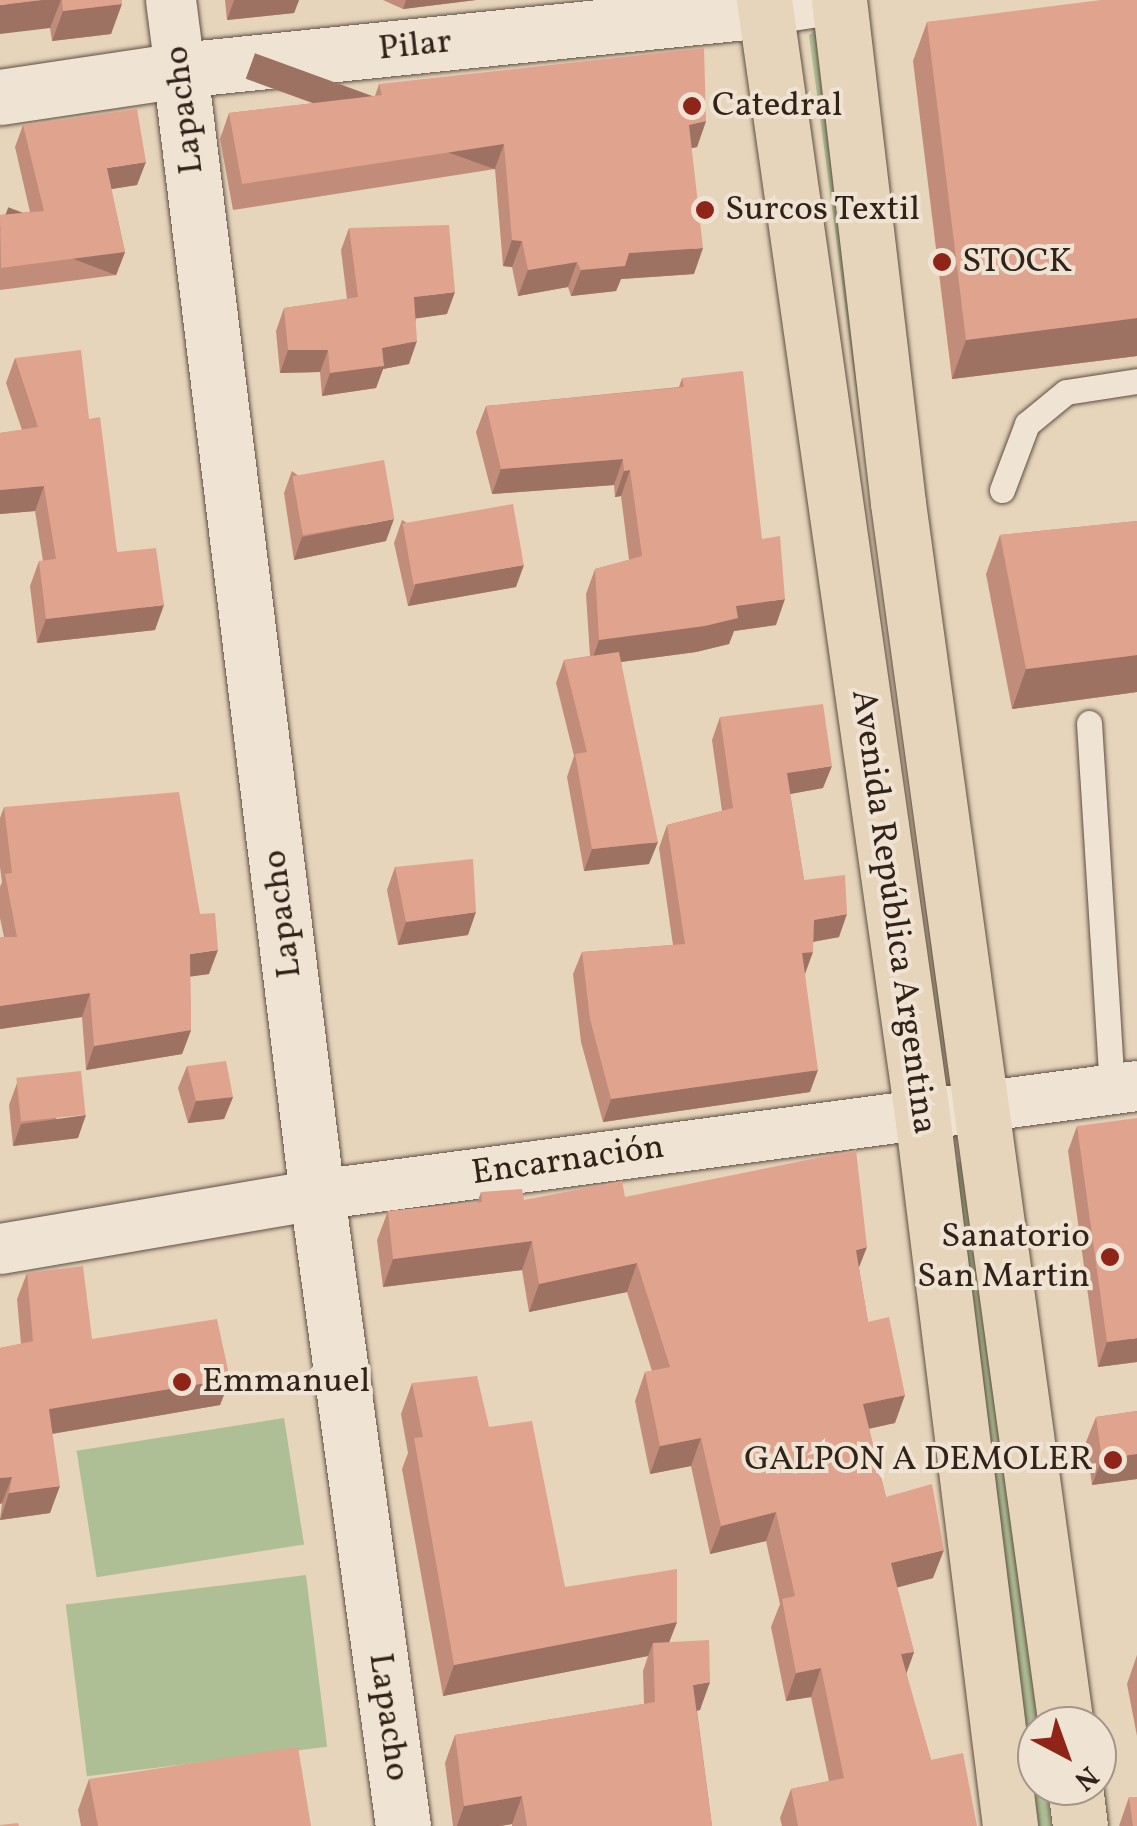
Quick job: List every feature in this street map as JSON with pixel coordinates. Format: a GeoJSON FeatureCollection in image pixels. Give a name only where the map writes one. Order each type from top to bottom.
{"type":"FeatureCollection","features":[{"type":"Feature","properties":{"kind":"highway","name":"Avenida República Argentina"},"geometry":{"type":"LineString","coordinates":[[839,0],[978,1104],[1063,1706]]}},
{"type":"Feature","properties":{"kind":"highway","name":"Avenida República Argentina"},"geometry":{"type":"LineString","coordinates":[[764,5],[922,1114],[1010,1826]]}},
{"type":"Feature","properties":{"kind":"street","name":"Lapacho"},"geometry":{"type":"LineString","coordinates":[[171,0],[318,1194],[403,1826]]}},
{"type":"Feature","properties":{"kind":"street","name":"Pilar"},"geometry":{"type":"LineString","coordinates":[[0,97],[180,70],[830,0]]}},
{"type":"Feature","properties":{"kind":"street","name":"Encarnación"},"geometry":{"type":"LineString","coordinates":[[0,1249],[318,1194],[978,1104],[1124,1088]]}},
{"type":"Feature","properties":{"kind":"lane"},"geometry":{"type":"LineString","coordinates":[[1002,490],[1027,424],[1066,392],[1137,381]]}},
{"type":"Feature","properties":{"kind":"lane"},"geometry":{"type":"LineString","coordinates":[[1089,723],[1124,1088]]}},
{"type":"Feature","properties":{"kind":"green space"},"geometry":{"type":"Polygon","coordinates":[[[816,30],[947,1047],[809,35],[816,30]]]}},
{"type":"Feature","properties":{"kind":"green space"},"geometry":{"type":"Polygon","coordinates":[[[963,1160],[1035,1706],[1024,1706],[955,1164],[963,1160]]]}},
{"type":"Feature","properties":{"kind":"green space"},"geometry":{"type":"Polygon","coordinates":[[[284,1418],[304,1544],[97,1577],[77,1451],[284,1418]]]}},
{"type":"Feature","properties":{"kind":"green space"},"geometry":{"type":"Polygon","coordinates":[[[306,1575],[327,1747],[87,1776],[66,1604],[306,1575]]]}},
{"type":"Feature","properties":{"kind":"green space"},"geometry":{"type":"Polygon","coordinates":[[[1036,1806],[1048,1806],[1051,1826],[1039,1826],[1036,1806]]]}},
{"type":"Feature","properties":{"kind":"building"},"geometry":{"type":"Polygon","coordinates":[[[0,0],[42,0],[0,5],[0,0]]]}},
{"type":"Feature","properties":{"kind":"building"},"geometry":{"type":"Polygon","coordinates":[[[62,0],[122,0],[122,4],[63,11],[62,0]]]}},
{"type":"Feature","properties":{"kind":"building"},"geometry":{"type":"Polygon","coordinates":[[[1101,0],[1137,0],[1137,318],[966,340],[927,22],[1101,0]]]}},
{"type":"Feature","properties":{"kind":"building"},"geometry":{"type":"Polygon","coordinates":[[[704,48],[706,121],[689,125],[703,248],[629,253],[625,266],[581,270],[577,262],[528,270],[522,241],[512,240],[504,144],[242,184],[229,113],[382,95],[379,84],[704,48]]]}},
{"type":"Feature","properties":{"kind":"building"},"geometry":{"type":"Polygon","coordinates":[[[137,109],[146,162],[107,168],[125,252],[1,268],[0,215],[44,211],[23,125],[137,109]]]}},
{"type":"Feature","properties":{"kind":"building"},"geometry":{"type":"Polygon","coordinates":[[[449,225],[455,292],[414,297],[417,341],[382,348],[384,366],[330,373],[328,350],[288,350],[284,308],[358,297],[349,228],[449,225]]]}},
{"type":"Feature","properties":{"kind":"building"},"geometry":{"type":"Polygon","coordinates":[[[81,350],[89,419],[100,417],[117,552],[156,548],[164,605],[46,619],[39,561],[56,559],[44,486],[0,490],[0,433],[38,427],[15,358],[81,350]]]}},
{"type":"Feature","properties":{"kind":"building"},"geometry":{"type":"Polygon","coordinates":[[[743,371],[762,539],[780,536],[785,599],[736,606],[738,618],[705,626],[599,640],[595,569],[642,556],[630,470],[624,471],[623,459],[501,469],[486,406],[684,387],[682,378],[743,371]]]}},
{"type":"Feature","properties":{"kind":"building"},"geometry":{"type":"Polygon","coordinates":[[[384,460],[394,519],[303,535],[292,476],[384,460]]]}},
{"type":"Feature","properties":{"kind":"building"},"geometry":{"type":"Polygon","coordinates":[[[513,504],[524,565],[413,585],[403,523],[513,504]]]}},
{"type":"Feature","properties":{"kind":"building"},"geometry":{"type":"Polygon","coordinates":[[[1137,521],[1137,655],[1026,669],[1000,535],[1137,521]]]}},
{"type":"Feature","properties":{"kind":"building"},"geometry":{"type":"Polygon","coordinates":[[[619,652],[658,842],[592,849],[575,754],[587,752],[564,660],[619,652]]]}},
{"type":"Feature","properties":{"kind":"building"},"geometry":{"type":"Polygon","coordinates":[[[823,704],[832,766],[787,773],[804,880],[845,875],[847,914],[814,920],[813,952],[802,953],[818,1070],[611,1099],[590,1019],[582,952],[685,944],[667,825],[733,808],[720,717],[823,704]]]}},
{"type":"Feature","properties":{"kind":"building"},"geometry":{"type":"Polygon","coordinates":[[[179,792],[200,914],[215,913],[218,950],[190,954],[191,1030],[94,1046],[90,993],[0,1006],[0,937],[17,937],[5,874],[12,873],[4,807],[179,792]]]}},
{"type":"Feature","properties":{"kind":"building"},"geometry":{"type":"Polygon","coordinates":[[[473,859],[476,912],[406,922],[395,867],[473,859]]]}},
{"type":"Feature","properties":{"kind":"building"},"geometry":{"type":"Polygon","coordinates":[[[226,1061],[233,1097],[196,1101],[187,1066],[226,1061]]]}},
{"type":"Feature","properties":{"kind":"building"},"geometry":{"type":"Polygon","coordinates":[[[81,1071],[86,1115],[21,1122],[16,1078],[81,1071]]]}},
{"type":"Feature","properties":{"kind":"building","name":"Sanatorio San Martin"},"geometry":{"type":"Polygon","coordinates":[[[1137,1118],[1137,1338],[1107,1342],[1077,1126],[1137,1118]]]}},
{"type":"Feature","properties":{"kind":"building"},"geometry":{"type":"Polygon","coordinates":[[[856,1150],[867,1247],[856,1250],[868,1322],[889,1317],[905,1395],[863,1404],[886,1497],[932,1484],[944,1550],[891,1563],[914,1652],[901,1654],[931,1760],[963,1753],[977,1826],[798,1826],[791,1789],[844,1778],[821,1668],[796,1673],[782,1599],[795,1596],[776,1512],[721,1526],[701,1438],[660,1446],[645,1372],[670,1367],[637,1263],[539,1284],[532,1241],[393,1259],[388,1211],[482,1202],[481,1192],[522,1189],[524,1200],[622,1181],[625,1197],[856,1150]]]}},
{"type":"Feature","properties":{"kind":"building"},"geometry":{"type":"Polygon","coordinates":[[[83,1266],[92,1339],[217,1319],[230,1379],[49,1409],[60,1486],[9,1493],[12,1477],[0,1478],[0,1348],[33,1341],[27,1273],[83,1266]]]}},
{"type":"Feature","properties":{"kind":"building"},"geometry":{"type":"Polygon","coordinates":[[[477,1376],[489,1427],[532,1421],[565,1587],[677,1569],[677,1622],[454,1665],[414,1438],[423,1437],[412,1383],[477,1376]]]}},
{"type":"Feature","properties":{"kind":"building"},"geometry":{"type":"Polygon","coordinates":[[[1137,1411],[1137,1454],[1102,1459],[1096,1417],[1137,1411]]]}},
{"type":"Feature","properties":{"kind":"building"},"geometry":{"type":"Polygon","coordinates":[[[709,1640],[710,1682],[693,1685],[712,1826],[527,1826],[522,1796],[464,1806],[455,1735],[655,1702],[653,1643],[709,1640]]]}},
{"type":"Feature","properties":{"kind":"building"},"geometry":{"type":"Polygon","coordinates":[[[298,1747],[311,1826],[98,1826],[89,1779],[298,1747]]]}},
{"type":"Feature","properties":{"kind":"building"},"geometry":{"type":"Polygon","coordinates":[[[1129,1797],[1137,1797],[1137,1826],[1133,1826],[1129,1797]]]}},
{"type":"Feature","properties":{"kind":"place","name":"Catedral"},"geometry":{"type":"Point","coordinates":[692,106]}},
{"type":"Feature","properties":{"kind":"place","name":"Surcos Textil"},"geometry":{"type":"Point","coordinates":[705,210]}},
{"type":"Feature","properties":{"kind":"place","name":"STOCK"},"geometry":{"type":"Point","coordinates":[942,262]}},
{"type":"Feature","properties":{"kind":"place","name":"Sanatorio San Martin"},"geometry":{"type":"Point","coordinates":[1110,1257]}},
{"type":"Feature","properties":{"kind":"place","name":"Emmanuel"},"geometry":{"type":"Point","coordinates":[182,1382]}},
{"type":"Feature","properties":{"kind":"place","name":"GALPON A DEMOLER"},"geometry":{"type":"Point","coordinates":[1113,1460]}}]}
